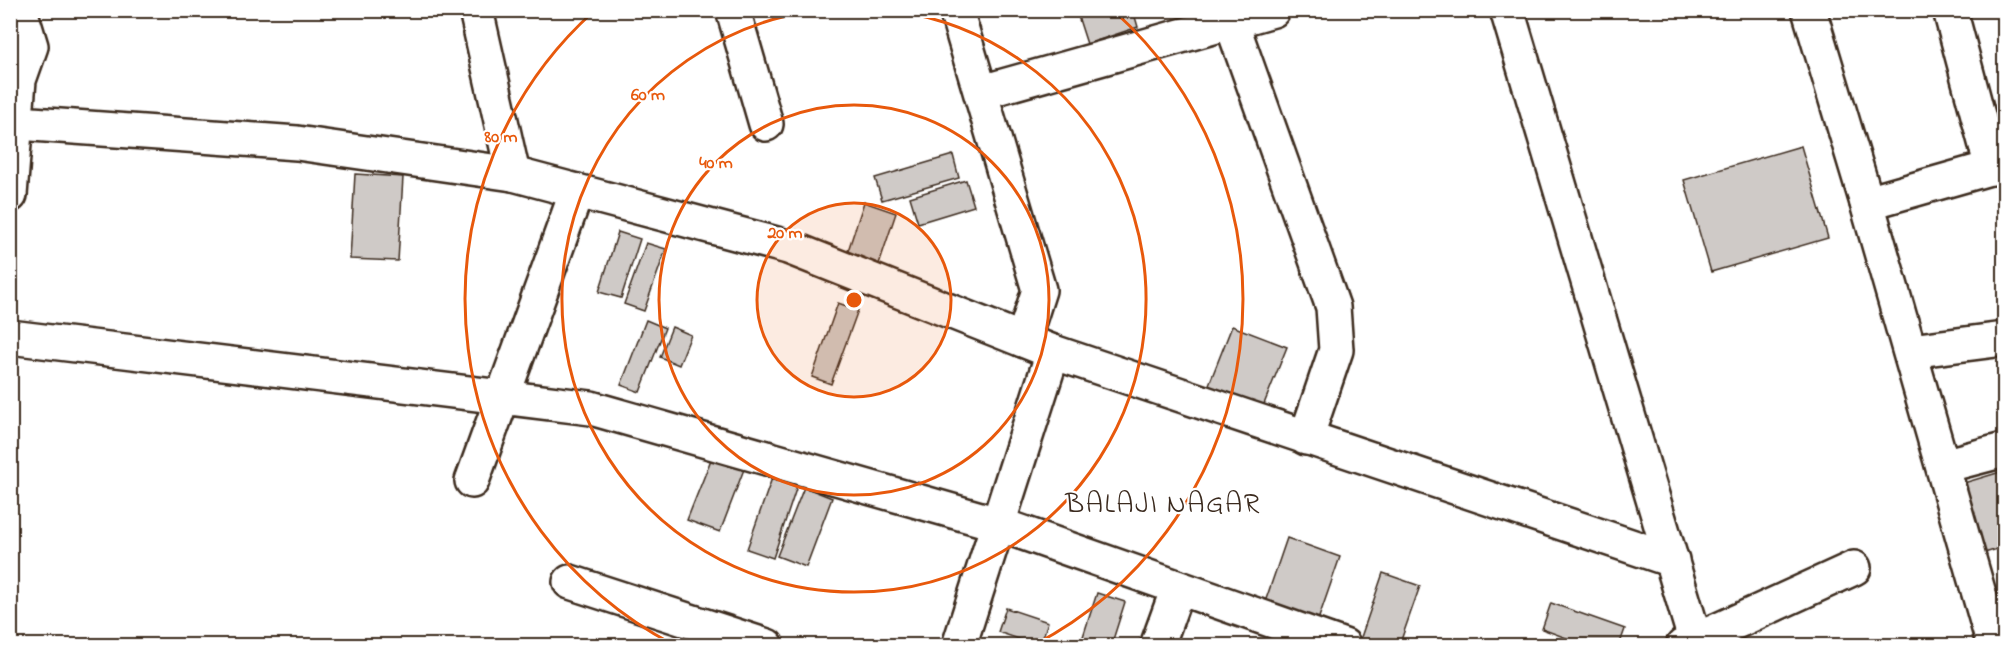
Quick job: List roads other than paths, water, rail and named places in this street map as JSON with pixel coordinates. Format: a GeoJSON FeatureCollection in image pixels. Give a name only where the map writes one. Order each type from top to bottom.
{"type":"FeatureCollection","features":[{"type":"Feature","properties":{"kind":"street"},"geometry":{"type":"LineString","coordinates":[[10,195],[18,123],[19,80],[31,46],[20,10]]}},
{"type":"Feature","properties":{"kind":"street"},"geometry":{"type":"LineString","coordinates":[[476,10],[513,174]]}},
{"type":"Feature","properties":{"kind":"street"},"geometry":{"type":"LineString","coordinates":[[733,10],[766,124]]}},
{"type":"Feature","properties":{"kind":"street"},"geometry":{"type":"LineString","coordinates":[[956,10],[1039,290],[1023,340]]}},
{"type":"Feature","properties":{"kind":"street"},"geometry":{"type":"LineString","coordinates":[[982,92],[1229,17],[1273,10]]}},
{"type":"Feature","properties":{"kind":"street"},"geometry":{"type":"LineString","coordinates":[[1507,10],[1672,560],[1692,643],[1854,568]]}},
{"type":"Feature","properties":{"kind":"street"},"geometry":{"type":"LineString","coordinates":[[1809,10],[1994,645]]}},
{"type":"Feature","properties":{"kind":"street"},"geometry":{"type":"LineString","coordinates":[[1867,203],[1998,166],[1950,10]]}},
{"type":"Feature","properties":{"kind":"street"},"geometry":{"type":"LineString","coordinates":[[1229,17],[1333,307],[1336,350],[1306,438]]}},
{"type":"Feature","properties":{"kind":"street"},"geometry":{"type":"LineString","coordinates":[[18,123],[297,143],[513,174],[577,190],[788,247],[1053,352],[1672,560]]}},
{"type":"Feature","properties":{"kind":"street"},"geometry":{"type":"LineString","coordinates":[[472,481],[577,190]]}},
{"type":"Feature","properties":{"kind":"street"},"geometry":{"type":"LineString","coordinates":[[10,337],[591,408],[998,524],[1344,645]]}},
{"type":"Feature","properties":{"kind":"street"},"geometry":{"type":"LineString","coordinates":[[1910,351],[2004,339]]}},
{"type":"Feature","properties":{"kind":"street"},"geometry":{"type":"LineString","coordinates":[[958,645],[1053,352]]}},
{"type":"Feature","properties":{"kind":"street"},"geometry":{"type":"LineString","coordinates":[[1943,466],[2004,450]]}},
{"type":"Feature","properties":{"kind":"street"},"geometry":{"type":"LineString","coordinates":[[570,582],[766,645]]}},
{"type":"Feature","properties":{"kind":"street"},"geometry":{"type":"LineString","coordinates":[[1157,645],[1178,588]]}},
{"type":"Feature","properties":{"kind":"district","name":"BALAJI NAGAR"},"geometry":{"type":"Point","coordinates":[1163,502]}}]}
